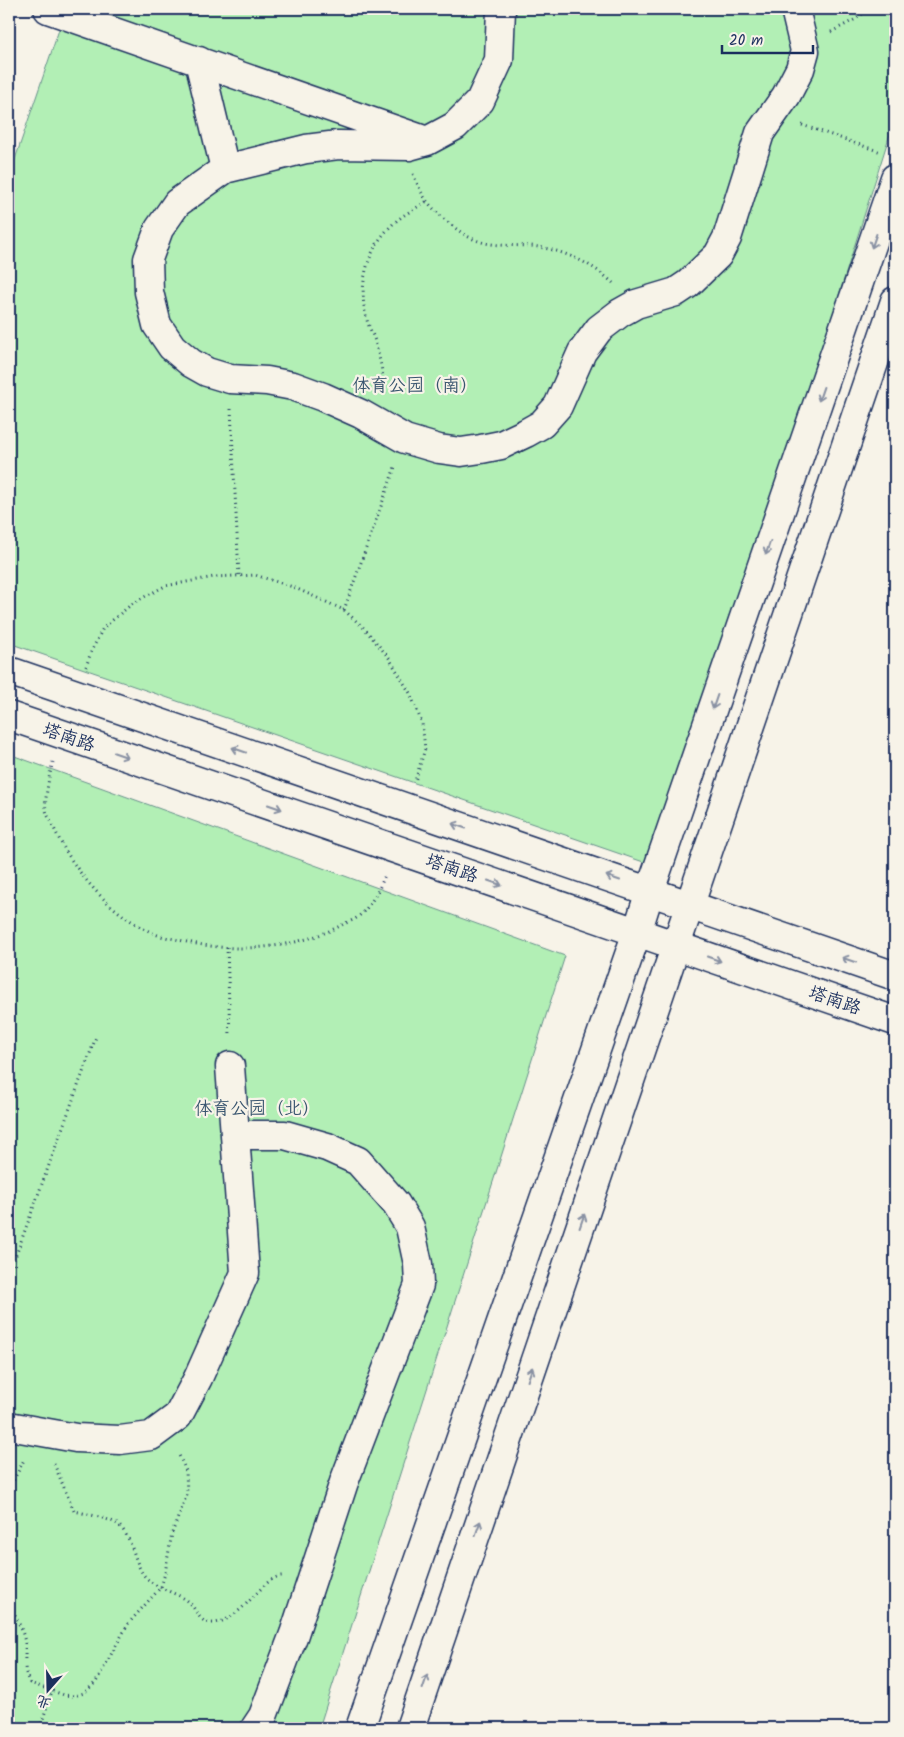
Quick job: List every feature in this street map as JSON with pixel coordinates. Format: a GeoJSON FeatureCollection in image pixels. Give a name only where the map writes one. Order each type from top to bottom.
{"type":"FeatureCollection","features":[{"type":"Feature","properties":{"kind":"main road"},"geometry":{"type":"LineString","coordinates":[[48,9],[199,61],[418,144]]}},
{"type":"Feature","properties":{"kind":"main road"},"geometry":{"type":"LineString","coordinates":[[501,9],[499,60],[480,102],[454,126],[418,144],[338,144],[306,149],[225,169],[177,203],[159,229],[148,259],[149,292],[158,325],[172,347],[191,363],[206,372],[230,378],[267,381],[293,386],[323,397],[405,439],[439,450],[461,452],[501,445],[542,424],[558,406],[582,352],[599,329],[620,313],[636,304],[676,292],[688,284],[718,255],[727,238],[760,133],[786,96],[800,69],[805,51],[795,9]]}},
{"type":"Feature","properties":{"kind":"main road"},"geometry":{"type":"LineString","coordinates":[[199,61],[225,169]]}},
{"type":"Feature","properties":{"kind":"main road"},"geometry":{"type":"LineString","coordinates":[[360,1728],[637,932],[891,166]]}},
{"type":"Feature","properties":{"kind":"main road"},"geometry":{"type":"LineString","coordinates":[[410,1728],[895,301]]}},
{"type":"Feature","properties":{"kind":"main road"},"geometry":{"type":"LineString","coordinates":[[9,671],[895,976]]}},
{"type":"Feature","properties":{"kind":"main road","name":"塔南路"},"geometry":{"type":"LineString","coordinates":[[9,716],[895,1021]]}},
{"type":"Feature","properties":{"kind":"main road"},"geometry":{"type":"LineString","coordinates":[[9,1426],[76,1438],[120,1440],[151,1436],[178,1416],[198,1378],[245,1273],[230,1066]]}},
{"type":"Feature","properties":{"kind":"main road"},"geometry":{"type":"LineString","coordinates":[[236,1135],[285,1135],[327,1147],[358,1162],[396,1204],[410,1227],[418,1264],[419,1284],[344,1482],[276,1684],[263,1716],[255,1728]]}},
{"type":"Feature","properties":{"kind":"path"},"geometry":{"type":"LineString","coordinates":[[802,41],[833,32],[856,19],[868,9]]}},
{"type":"Feature","properties":{"kind":"path"},"geometry":{"type":"LineString","coordinates":[[797,124],[891,166]]}},
{"type":"Feature","properties":{"kind":"path"},"geometry":{"type":"LineString","coordinates":[[418,144],[411,172],[427,201],[444,219],[471,238],[500,246],[532,246],[569,255],[601,272],[636,304]]}},
{"type":"Feature","properties":{"kind":"path"},"geometry":{"type":"LineString","coordinates":[[377,423],[385,398],[376,345],[366,319],[363,294],[366,270],[374,247],[391,226],[427,201]]}},
{"type":"Feature","properties":{"kind":"path"},"geometry":{"type":"LineString","coordinates":[[230,378],[240,576]]}},
{"type":"Feature","properties":{"kind":"path"},"geometry":{"type":"LineString","coordinates":[[344,610],[405,439]]}},
{"type":"Feature","properties":{"kind":"path"},"geometry":{"type":"LineString","coordinates":[[76,694],[91,652],[103,628],[133,603],[165,586],[214,577],[255,575],[293,587],[330,602],[344,610],[364,629],[389,658],[410,693],[422,722],[425,749],[406,808]]}},
{"type":"Feature","properties":{"kind":"path"},"geometry":{"type":"LineString","coordinates":[[63,735],[50,770],[46,810],[60,841],[85,880],[121,915],[154,934],[194,944],[227,947],[270,947],[305,939],[334,929],[359,917],[380,889],[394,848]]}},
{"type":"Feature","properties":{"kind":"path"},"geometry":{"type":"LineString","coordinates":[[227,947],[230,1066]]}},
{"type":"Feature","properties":{"kind":"path"},"geometry":{"type":"LineString","coordinates":[[9,1274],[96,1037]]}},
{"type":"Feature","properties":{"kind":"path"},"geometry":{"type":"LineString","coordinates":[[9,1601],[25,1642],[24,1666],[30,1683],[64,1695],[74,1696],[84,1693],[96,1682],[128,1624],[161,1587],[172,1533],[187,1494],[186,1471],[163,1426]]}},
{"type":"Feature","properties":{"kind":"path"},"geometry":{"type":"LineString","coordinates":[[40,1431],[74,1511],[117,1523],[126,1535],[144,1576],[187,1600],[199,1617],[210,1623],[226,1620],[247,1605],[264,1586],[280,1576],[294,1577],[311,1582]]}},
{"type":"Feature","properties":{"kind":"path"},"geometry":{"type":"LineString","coordinates":[[40,1728],[52,1691]]}},
{"type":"Feature","properties":{"kind":"green space","name":"体育公园（南）"},"geometry":{"type":"Polygon","coordinates":[[[66,9],[895,9],[895,118],[658,867],[9,643],[9,177],[66,9]]]}},
{"type":"Feature","properties":{"kind":"green space","name":"体育公园（北）"},"geometry":{"type":"Polygon","coordinates":[[[9,754],[565,956],[319,1728],[9,1728],[9,754]]]}}]}
